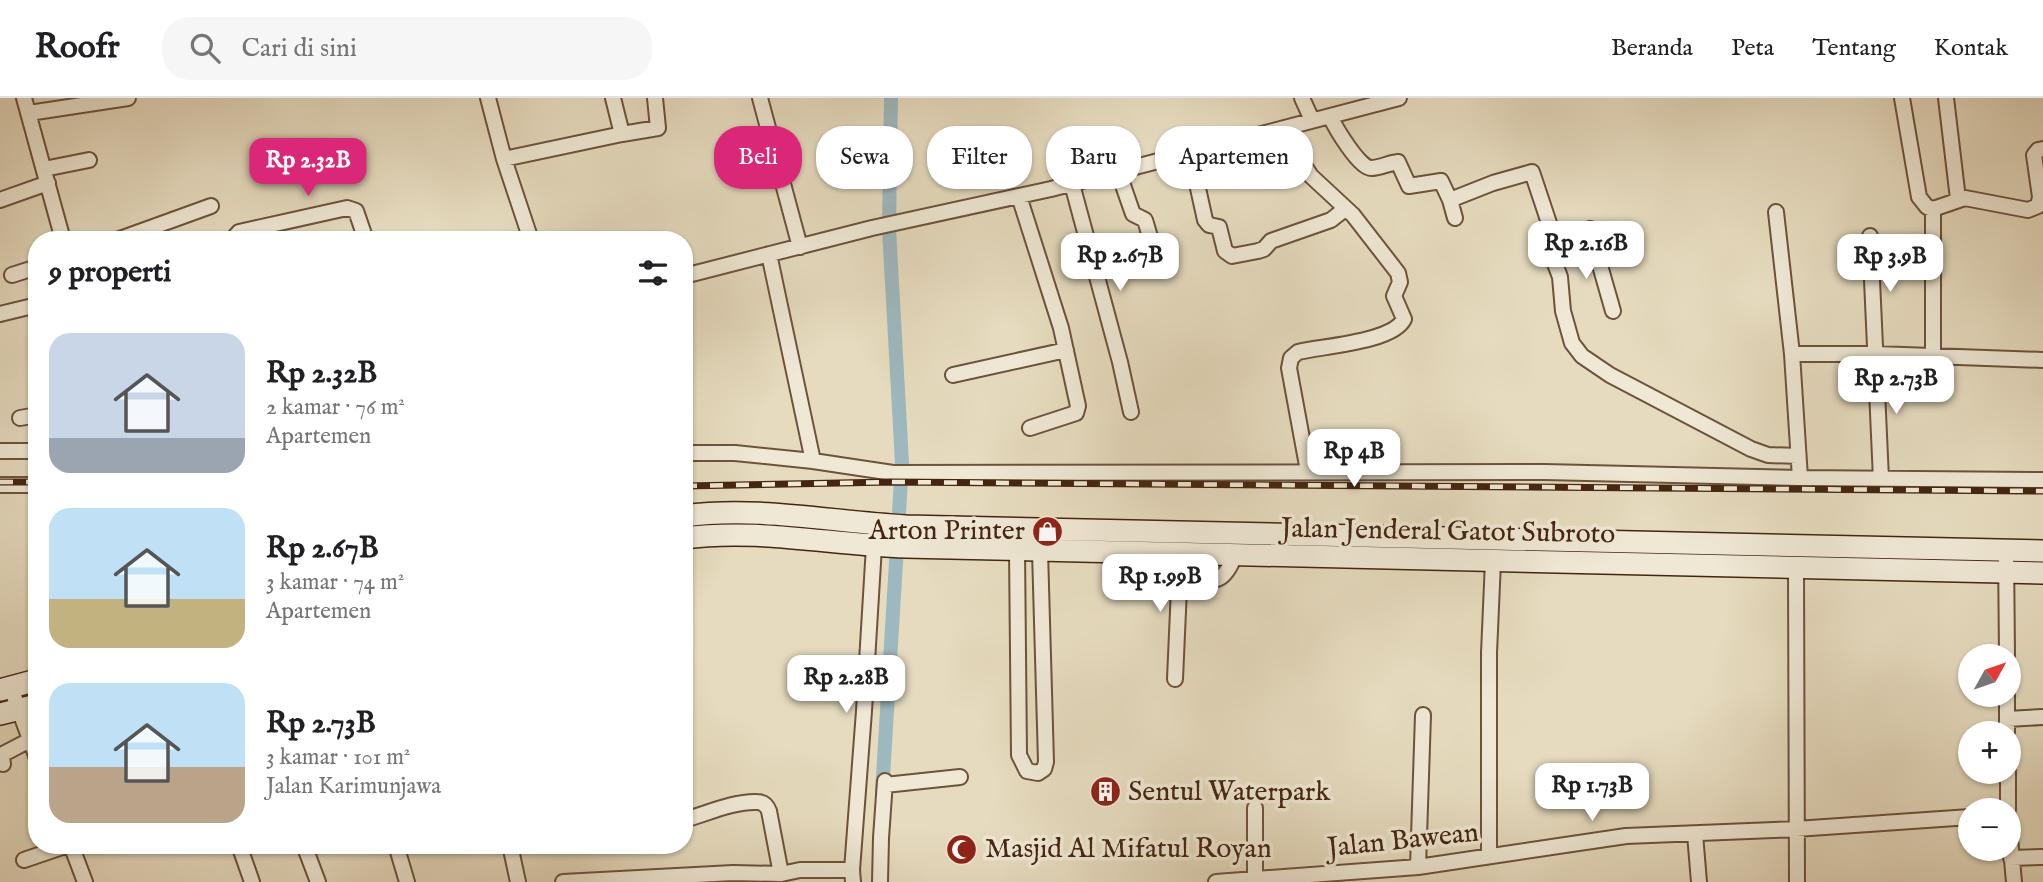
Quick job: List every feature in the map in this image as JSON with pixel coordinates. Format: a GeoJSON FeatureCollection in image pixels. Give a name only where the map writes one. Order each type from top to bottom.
{"type":"FeatureCollection","features":[{"type":"Feature","properties":{"kind":"main road","name":"Jalan Jenderal Gatot Subroto"},"geometry":{"type":"LineString","coordinates":[[693,515],[781,514],[906,526],[1448,549],[1493,561],[2043,573]]}},
{"type":"Feature","properties":{"kind":"main road","name":"Jalan Jenderal Gatot Subroto"},"geometry":{"type":"LineString","coordinates":[[693,537],[781,536],[878,546],[1235,555],[1448,549],[2043,551]]}},
{"type":"Feature","properties":{"kind":"main road"},"geometry":{"type":"LineString","coordinates":[[5,689],[28,683]]}},
{"type":"Feature","properties":{"kind":"street"},"geometry":{"type":"LineString","coordinates":[[24,98],[61,231]]}},
{"type":"Feature","properties":{"kind":"street"},"geometry":{"type":"LineString","coordinates":[[29,113],[128,98]]}},
{"type":"Feature","properties":{"kind":"street"},"geometry":{"type":"LineString","coordinates":[[488,98],[504,159],[528,231]]}},
{"type":"Feature","properties":{"kind":"street"},"geometry":{"type":"LineString","coordinates":[[613,98],[622,134]]}},
{"type":"Feature","properties":{"kind":"street"},"geometry":{"type":"LineString","coordinates":[[504,159],[658,128],[654,98]]}},
{"type":"Feature","properties":{"kind":"street"},"geometry":{"type":"LineString","coordinates":[[760,98],[800,247]]}},
{"type":"Feature","properties":{"kind":"street"},"geometry":{"type":"LineString","coordinates":[[1302,98],[1312,120]]}},
{"type":"Feature","properties":{"kind":"street"},"geometry":{"type":"LineString","coordinates":[[1291,126],[1399,98]]}},
{"type":"Feature","properties":{"kind":"street"},"geometry":{"type":"LineString","coordinates":[[1902,98],[1919,197],[1927,207],[1933,209],[1958,199],[1972,199],[2028,210],[2038,206],[2040,197],[2034,155],[2043,149]]}},
{"type":"Feature","properties":{"kind":"street"},"geometry":{"type":"LineString","coordinates":[[1946,98],[1958,199]]}},
{"type":"Feature","properties":{"kind":"street"},"geometry":{"type":"LineString","coordinates":[[1330,116],[1345,142],[1365,167],[1397,161],[1409,186],[1441,181],[1455,218]]}},
{"type":"Feature","properties":{"kind":"street"},"geometry":{"type":"LineString","coordinates":[[0,200],[46,176],[89,160]]}},
{"type":"Feature","properties":{"kind":"street"},"geometry":{"type":"LineString","coordinates":[[1450,200],[1493,183],[1532,172],[1558,250]]}},
{"type":"Feature","properties":{"kind":"street"},"geometry":{"type":"LineString","coordinates":[[1308,471],[1289,368],[1291,358],[1298,352],[1384,335],[1398,327],[1403,320],[1394,296],[1400,282],[1398,273],[1353,215],[1313,178]]}},
{"type":"Feature","properties":{"kind":"street"},"geometry":{"type":"LineString","coordinates":[[693,274],[872,229],[1050,189]]}},
{"type":"Feature","properties":{"kind":"street"},"geometry":{"type":"LineString","coordinates":[[1073,189],[1131,412]]}},
{"type":"Feature","properties":{"kind":"street"},"geometry":{"type":"LineString","coordinates":[[1124,189],[1132,214],[1145,220],[1159,267]]}},
{"type":"Feature","properties":{"kind":"street"},"geometry":{"type":"LineString","coordinates":[[1198,189],[1205,220],[1209,225],[1219,228],[1225,251],[1232,256],[1264,249],[1271,241],[1331,220],[1345,209]]}},
{"type":"Feature","properties":{"kind":"street"},"geometry":{"type":"LineString","coordinates":[[1019,196],[1061,328],[1078,409],[1076,413],[1030,428]]}},
{"type":"Feature","properties":{"kind":"street"},"geometry":{"type":"LineString","coordinates":[[142,231],[211,206]]}},
{"type":"Feature","properties":{"kind":"street"},"geometry":{"type":"LineString","coordinates":[[244,231],[347,208],[356,211],[363,231]]}},
{"type":"Feature","properties":{"kind":"street"},"geometry":{"type":"LineString","coordinates":[[1933,209],[1933,358]]}},
{"type":"Feature","properties":{"kind":"street"},"geometry":{"type":"LineString","coordinates":[[1776,212],[1792,354],[1800,478]]}},
{"type":"Feature","properties":{"kind":"street"},"geometry":{"type":"LineString","coordinates":[[1613,311],[1591,235],[1550,253],[1560,277],[1563,310],[1572,343],[1582,356],[1609,375],[1751,449],[1768,455],[1798,456]]}},
{"type":"Feature","properties":{"kind":"street"},"geometry":{"type":"LineString","coordinates":[[1870,236],[1881,479]]}},
{"type":"Feature","properties":{"kind":"street"},"geometry":{"type":"LineString","coordinates":[[769,254],[813,461]]}},
{"type":"Feature","properties":{"kind":"street"},"geometry":{"type":"LineString","coordinates":[[12,275],[28,270]]}},
{"type":"Feature","properties":{"kind":"street"},"geometry":{"type":"LineString","coordinates":[[0,314],[28,306]]}},
{"type":"Feature","properties":{"kind":"street"},"geometry":{"type":"LineString","coordinates":[[953,374],[1066,350]]}},
{"type":"Feature","properties":{"kind":"street"},"geometry":{"type":"LineString","coordinates":[[1792,354],[2043,360]]}},
{"type":"Feature","properties":{"kind":"street"},"geometry":{"type":"LineString","coordinates":[[20,418],[28,417]]}},
{"type":"Feature","properties":{"kind":"street"},"geometry":{"type":"LineString","coordinates":[[0,451],[28,451]]}},
{"type":"Feature","properties":{"kind":"street"},"geometry":{"type":"LineString","coordinates":[[693,453],[735,453],[893,473],[1557,472],[2043,480]]}},
{"type":"Feature","properties":{"kind":"street"},"geometry":{"type":"LineString","coordinates":[[0,485],[28,485]]}},
{"type":"Feature","properties":{"kind":"street"},"geometry":{"type":"LineString","coordinates":[[563,882],[733,873],[780,874],[800,870],[852,876],[878,546]]}},
{"type":"Feature","properties":{"kind":"street"},"geometry":{"type":"LineString","coordinates":[[1017,550],[1019,755],[1027,771],[1038,773],[1044,769],[1046,762],[1040,551]]}},
{"type":"Feature","properties":{"kind":"street"},"geometry":{"type":"LineString","coordinates":[[2006,551],[2007,644]]}},
{"type":"Feature","properties":{"kind":"street"},"geometry":{"type":"LineString","coordinates":[[1191,580],[1193,554]]}},
{"type":"Feature","properties":{"kind":"street"},"geometry":{"type":"LineString","coordinates":[[1175,679],[1179,588],[1184,582],[1191,580],[1221,579],[1227,574],[1235,555]]}},
{"type":"Feature","properties":{"kind":"street"},"geometry":{"type":"LineString","coordinates":[[1489,856],[1489,653],[1493,561]]}},
{"type":"Feature","properties":{"kind":"street"},"geometry":{"type":"LineString","coordinates":[[1796,569],[1797,882]]}},
{"type":"Feature","properties":{"kind":"street"},"geometry":{"type":"LineString","coordinates":[[5,689],[18,710],[28,735]]}},
{"type":"Feature","properties":{"kind":"street"},"geometry":{"type":"LineString","coordinates":[[1418,867],[1413,809],[1423,715]]}},
{"type":"Feature","properties":{"kind":"street"},"geometry":{"type":"LineString","coordinates":[[2021,722],[2043,717]]}},
{"type":"Feature","properties":{"kind":"street"},"geometry":{"type":"LineString","coordinates":[[2,764],[5,752],[28,741]]}},
{"type":"Feature","properties":{"kind":"street"},"geometry":{"type":"LineString","coordinates":[[880,882],[885,783],[960,777]]}},
{"type":"Feature","properties":{"kind":"street"},"geometry":{"type":"LineString","coordinates":[[693,818],[735,806],[759,802],[766,805],[780,874]]}},
{"type":"Feature","properties":{"kind":"street"},"geometry":{"type":"LineString","coordinates":[[1255,808],[1255,880]]}},
{"type":"Feature","properties":{"kind":"street","name":"Jalan Bawean"},"geometry":{"type":"LineString","coordinates":[[1216,882],[1418,867],[1626,836],[1796,829],[1958,818]]}},
{"type":"Feature","properties":{"kind":"street"},"geometry":{"type":"LineString","coordinates":[[1695,834],[1699,882]]}},
{"type":"Feature","properties":{"kind":"street"},"geometry":{"type":"LineString","coordinates":[[24,860],[42,854]]}},
{"type":"Feature","properties":{"kind":"street"},"geometry":{"type":"LineString","coordinates":[[74,854],[85,882]]}},
{"type":"Feature","properties":{"kind":"street"},"geometry":{"type":"LineString","coordinates":[[242,854],[252,882]]}},
{"type":"Feature","properties":{"kind":"street"},"geometry":{"type":"LineString","coordinates":[[307,854],[318,882]]}},
{"type":"Feature","properties":{"kind":"street"},"geometry":{"type":"LineString","coordinates":[[399,854],[407,882]]}},
{"type":"Feature","properties":{"kind":"street"},"geometry":{"type":"LineString","coordinates":[[512,854],[518,882]]}},
{"type":"Feature","properties":{"kind":"street"},"geometry":{"type":"LineString","coordinates":[[2021,858],[2043,857]]}},
{"type":"Feature","properties":{"kind":"street"},"geometry":{"type":"LineString","coordinates":[[2011,861],[2014,882]]}},
{"type":"Feature","properties":{"kind":"waterway"},"geometry":{"type":"LineString","coordinates":[[882,793],[902,463],[889,229],[891,98]]}},
{"type":"Feature","properties":{"kind":"railway"},"geometry":{"type":"LineString","coordinates":[[0,482],[28,482]]}},
{"type":"Feature","properties":{"kind":"railway"},"geometry":{"type":"LineString","coordinates":[[693,486],[891,482],[2043,491]]}},
{"type":"Feature","properties":{"kind":"place","name":"Arton Printer"},"geometry":{"type":"Point","coordinates":[1048,531]}},
{"type":"Feature","properties":{"kind":"place","name":"Sentul Waterpark"},"geometry":{"type":"Point","coordinates":[1105,792]}},
{"type":"Feature","properties":{"kind":"place","name":"Masjid Al Mifatul Royan"},"geometry":{"type":"Point","coordinates":[962,849]}}]}
